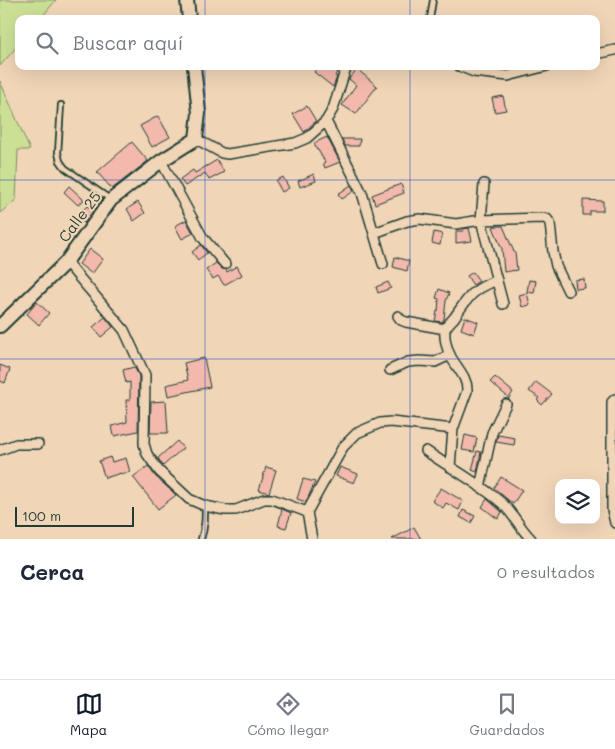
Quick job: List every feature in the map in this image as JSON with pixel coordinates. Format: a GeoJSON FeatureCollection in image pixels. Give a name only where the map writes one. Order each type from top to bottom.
{"type":"FeatureCollection","features":[{"type":"Feature","properties":{"kind":"street"},"geometry":{"type":"LineString","coordinates":[[187,0],[189,15]]}},
{"type":"Feature","properties":{"kind":"street"},"geometry":{"type":"LineString","coordinates":[[600,53],[615,50]]}},
{"type":"Feature","properties":{"kind":"street"},"geometry":{"type":"LineString","coordinates":[[194,70],[199,113],[196,139],[228,154],[295,143],[307,138],[326,121],[333,108],[345,70]]}},
{"type":"Feature","properties":{"kind":"street"},"geometry":{"type":"LineString","coordinates":[[469,70],[508,76],[531,70]]}},
{"type":"Feature","properties":{"kind":"street"},"geometry":{"type":"LineString","coordinates":[[326,121],[362,194],[382,264]]}},
{"type":"Feature","properties":{"kind":"street","name":"Calle 25"},"geometry":{"type":"LineString","coordinates":[[0,326],[66,262],[111,200],[161,161],[196,139]]}},
{"type":"Feature","properties":{"kind":"street"},"geometry":{"type":"LineString","coordinates":[[161,161],[203,238],[224,264]]}},
{"type":"Feature","properties":{"kind":"street"},"geometry":{"type":"LineString","coordinates":[[484,184],[481,220],[503,304]]}},
{"type":"Feature","properties":{"kind":"street"},"geometry":{"type":"LineString","coordinates":[[374,233],[407,221],[420,219],[456,224],[481,220],[547,219],[550,223],[556,266],[568,291]]}},
{"type":"Feature","properties":{"kind":"street"},"geometry":{"type":"LineString","coordinates":[[66,262],[124,330],[145,375],[144,444],[146,454],[159,471],[189,499],[205,506],[236,510],[264,499],[272,499],[307,512]]}},
{"type":"Feature","properties":{"kind":"street"},"geometry":{"type":"LineString","coordinates":[[450,467],[453,429],[467,391],[467,386],[450,355],[446,339],[446,329],[469,296],[480,287],[496,280]]}},
{"type":"Feature","properties":{"kind":"street"},"geometry":{"type":"LineString","coordinates":[[398,316],[406,322],[446,329]]}},
{"type":"Feature","properties":{"kind":"street"},"geometry":{"type":"LineString","coordinates":[[390,370],[408,362],[435,362],[450,355]]}},
{"type":"Feature","properties":{"kind":"street"},"geometry":{"type":"LineString","coordinates":[[615,399],[612,402],[612,510],[615,523]]}},
{"type":"Feature","properties":{"kind":"street"},"geometry":{"type":"LineString","coordinates":[[480,487],[492,433],[506,404]]}},
{"type":"Feature","properties":{"kind":"street"},"geometry":{"type":"LineString","coordinates":[[312,539],[307,512],[343,447],[357,433],[380,423],[392,422],[453,429]]}},
{"type":"Feature","properties":{"kind":"street"},"geometry":{"type":"LineString","coordinates":[[0,450],[16,444],[38,444]]}},
{"type":"Feature","properties":{"kind":"street"},"geometry":{"type":"LineString","coordinates":[[426,450],[505,506],[531,539]]}},
{"type":"Feature","properties":{"kind":"lane"},"geometry":{"type":"LineString","coordinates":[[431,15],[433,0]]}},
{"type":"Feature","properties":{"kind":"lane"},"geometry":{"type":"LineString","coordinates":[[61,105],[58,153],[60,161],[65,168],[111,200]]}},
{"type":"Feature","properties":{"kind":"lane"},"geometry":{"type":"LineString","coordinates":[[201,539],[205,520],[205,506]]}},
{"type":"Feature","properties":{"kind":"green space"},"geometry":{"type":"Polygon","coordinates":[[[0,0],[56,0],[43,15],[15,15],[15,49],[0,66],[0,0]]]}},
{"type":"Feature","properties":{"kind":"green space"},"geometry":{"type":"Polygon","coordinates":[[[0,81],[30,150],[18,150],[16,200],[0,213],[0,81]]]}},
{"type":"Feature","properties":{"kind":"building"},"geometry":{"type":"Polygon","coordinates":[[[315,70],[339,70],[335,76],[337,77],[333,87],[314,72],[315,70]]]}},
{"type":"Feature","properties":{"kind":"building"},"geometry":{"type":"Polygon","coordinates":[[[358,70],[377,86],[356,114],[342,105],[356,85],[349,79],[358,70]]]}},
{"type":"Feature","properties":{"kind":"building"},"geometry":{"type":"Polygon","coordinates":[[[503,96],[506,110],[495,112],[492,98],[503,96]]]}},
{"type":"Feature","properties":{"kind":"building"},"geometry":{"type":"Polygon","coordinates":[[[307,106],[316,121],[304,132],[293,114],[307,106]]]}},
{"type":"Feature","properties":{"kind":"building"},"geometry":{"type":"Polygon","coordinates":[[[158,116],[170,137],[152,147],[140,126],[158,116]]]}},
{"type":"Feature","properties":{"kind":"building"},"geometry":{"type":"Polygon","coordinates":[[[327,137],[340,162],[325,168],[323,163],[325,162],[314,143],[327,137]]]}},
{"type":"Feature","properties":{"kind":"building"},"geometry":{"type":"Polygon","coordinates":[[[342,139],[360,139],[359,146],[345,146],[342,139]]]}},
{"type":"Feature","properties":{"kind":"building"},"geometry":{"type":"Polygon","coordinates":[[[132,142],[148,161],[112,189],[97,172],[132,142]]]}},
{"type":"Feature","properties":{"kind":"building"},"geometry":{"type":"Polygon","coordinates":[[[217,160],[224,172],[209,180],[205,173],[185,186],[180,179],[193,170],[195,173],[217,160]]]}},
{"type":"Feature","properties":{"kind":"building"},"geometry":{"type":"Polygon","coordinates":[[[314,174],[316,181],[300,187],[298,181],[314,174]]]}},
{"type":"Feature","properties":{"kind":"building"},"geometry":{"type":"Polygon","coordinates":[[[283,177],[289,188],[282,192],[276,181],[283,177]]]}},
{"type":"Feature","properties":{"kind":"building"},"geometry":{"type":"Polygon","coordinates":[[[401,184],[404,193],[375,204],[372,195],[401,184]]]}},
{"type":"Feature","properties":{"kind":"building"},"geometry":{"type":"Polygon","coordinates":[[[351,185],[354,191],[342,199],[338,194],[351,185]]]}},
{"type":"Feature","properties":{"kind":"building"},"geometry":{"type":"Polygon","coordinates":[[[69,186],[84,200],[78,205],[64,192],[69,186]]]}},
{"type":"Feature","properties":{"kind":"building"},"geometry":{"type":"Polygon","coordinates":[[[583,200],[603,201],[603,211],[590,211],[590,215],[583,215],[583,200]]]}},
{"type":"Feature","properties":{"kind":"building"},"geometry":{"type":"Polygon","coordinates":[[[138,202],[145,213],[134,221],[127,209],[138,202]]]}},
{"type":"Feature","properties":{"kind":"building"},"geometry":{"type":"Polygon","coordinates":[[[87,206],[93,211],[84,223],[77,216],[87,206]]]}},
{"type":"Feature","properties":{"kind":"building"},"geometry":{"type":"Polygon","coordinates":[[[186,220],[193,233],[182,239],[175,226],[186,220]]]}},
{"type":"Feature","properties":{"kind":"building"},"geometry":{"type":"Polygon","coordinates":[[[503,226],[515,252],[517,270],[504,272],[502,249],[493,227],[503,226]]]}},
{"type":"Feature","properties":{"kind":"building"},"geometry":{"type":"Polygon","coordinates":[[[469,228],[472,241],[456,243],[456,231],[463,231],[463,229],[469,228]]]}},
{"type":"Feature","properties":{"kind":"building"},"geometry":{"type":"Polygon","coordinates":[[[434,232],[442,234],[440,245],[432,243],[434,232]]]}},
{"type":"Feature","properties":{"kind":"building"},"geometry":{"type":"Polygon","coordinates":[[[201,245],[207,253],[198,260],[192,252],[201,245]]]}},
{"type":"Feature","properties":{"kind":"building"},"geometry":{"type":"Polygon","coordinates":[[[90,249],[103,259],[92,274],[79,264],[90,249]]]}},
{"type":"Feature","properties":{"kind":"building"},"geometry":{"type":"Polygon","coordinates":[[[395,257],[409,261],[407,271],[393,267],[395,257]]]}},
{"type":"Feature","properties":{"kind":"building"},"geometry":{"type":"Polygon","coordinates":[[[216,263],[227,272],[237,266],[242,275],[224,285],[218,276],[213,279],[206,270],[216,263]]]}},
{"type":"Feature","properties":{"kind":"building"},"geometry":{"type":"Polygon","coordinates":[[[473,272],[479,281],[473,285],[467,276],[473,272]]]}},
{"type":"Feature","properties":{"kind":"building"},"geometry":{"type":"Polygon","coordinates":[[[584,279],[585,288],[576,289],[575,280],[584,279]]]}},
{"type":"Feature","properties":{"kind":"building"},"geometry":{"type":"Polygon","coordinates":[[[529,280],[536,281],[534,293],[527,292],[529,280]]]}},
{"type":"Feature","properties":{"kind":"building"},"geometry":{"type":"Polygon","coordinates":[[[388,282],[391,288],[378,293],[376,287],[388,282]]]}},
{"type":"Feature","properties":{"kind":"building"},"geometry":{"type":"Polygon","coordinates":[[[439,289],[449,293],[442,322],[435,321],[439,299],[436,298],[439,289]]]}},
{"type":"Feature","properties":{"kind":"building"},"geometry":{"type":"Polygon","coordinates":[[[527,293],[530,305],[522,307],[519,295],[527,293]]]}},
{"type":"Feature","properties":{"kind":"building"},"geometry":{"type":"Polygon","coordinates":[[[37,302],[49,313],[39,325],[27,314],[37,302]]]}},
{"type":"Feature","properties":{"kind":"building"},"geometry":{"type":"Polygon","coordinates":[[[105,317],[113,327],[101,337],[93,327],[105,317]]]}},
{"type":"Feature","properties":{"kind":"building"},"geometry":{"type":"Polygon","coordinates":[[[465,317],[478,322],[474,334],[461,329],[465,317]]]}},
{"type":"Feature","properties":{"kind":"building"},"geometry":{"type":"Polygon","coordinates":[[[204,358],[210,387],[168,396],[166,385],[188,380],[184,363],[204,358]]]}},
{"type":"Feature","properties":{"kind":"building"},"geometry":{"type":"Polygon","coordinates":[[[0,365],[10,369],[5,383],[0,381],[0,365]]]}},
{"type":"Feature","properties":{"kind":"building"},"geometry":{"type":"Polygon","coordinates":[[[134,367],[139,376],[138,431],[114,436],[112,426],[127,422],[126,400],[130,400],[130,382],[126,383],[123,370],[134,367]]]}},
{"type":"Feature","properties":{"kind":"building"},"geometry":{"type":"Polygon","coordinates":[[[495,377],[513,392],[509,398],[490,382],[495,377]]]}},
{"type":"Feature","properties":{"kind":"building"},"geometry":{"type":"Polygon","coordinates":[[[536,382],[552,394],[542,405],[537,400],[539,398],[529,391],[536,382]]]}},
{"type":"Feature","properties":{"kind":"building"},"geometry":{"type":"Polygon","coordinates":[[[166,401],[168,433],[150,433],[151,402],[166,401]]]}},
{"type":"Feature","properties":{"kind":"building"},"geometry":{"type":"Polygon","coordinates":[[[465,435],[477,438],[474,452],[462,450],[465,435]]]}},
{"type":"Feature","properties":{"kind":"building"},"geometry":{"type":"Polygon","coordinates":[[[498,435],[515,438],[514,445],[496,442],[498,435]]]}},
{"type":"Feature","properties":{"kind":"building"},"geometry":{"type":"Polygon","coordinates":[[[177,441],[183,448],[163,466],[158,458],[177,441]]]}},
{"type":"Feature","properties":{"kind":"building"},"geometry":{"type":"Polygon","coordinates":[[[477,451],[481,452],[477,472],[472,470],[477,451]]]}},
{"type":"Feature","properties":{"kind":"building"},"geometry":{"type":"Polygon","coordinates":[[[110,457],[112,462],[126,458],[130,472],[105,478],[99,461],[110,457]]]}},
{"type":"Feature","properties":{"kind":"building"},"geometry":{"type":"Polygon","coordinates":[[[148,466],[155,476],[176,495],[158,509],[133,477],[148,466]]]}},
{"type":"Feature","properties":{"kind":"building"},"geometry":{"type":"Polygon","coordinates":[[[266,467],[276,470],[269,493],[259,490],[266,467]]]}},
{"type":"Feature","properties":{"kind":"building"},"geometry":{"type":"Polygon","coordinates":[[[340,467],[358,474],[354,483],[336,476],[340,467]]]}},
{"type":"Feature","properties":{"kind":"building"},"geometry":{"type":"Polygon","coordinates":[[[501,477],[522,490],[513,504],[494,488],[501,477]]]}},
{"type":"Feature","properties":{"kind":"building"},"geometry":{"type":"Polygon","coordinates":[[[303,479],[315,482],[306,502],[297,499],[303,479]]]}},
{"type":"Feature","properties":{"kind":"building"},"geometry":{"type":"Polygon","coordinates":[[[441,488],[463,501],[459,510],[446,503],[443,508],[432,501],[441,488]]]}},
{"type":"Feature","properties":{"kind":"building"},"geometry":{"type":"Polygon","coordinates":[[[487,499],[502,512],[498,519],[482,507],[487,499]]]}},
{"type":"Feature","properties":{"kind":"building"},"geometry":{"type":"Polygon","coordinates":[[[282,509],[291,513],[286,528],[278,526],[282,509]]]}},
{"type":"Feature","properties":{"kind":"building"},"geometry":{"type":"Polygon","coordinates":[[[463,510],[475,516],[471,523],[460,517],[463,510]]]}},
{"type":"Feature","properties":{"kind":"building"},"geometry":{"type":"Polygon","coordinates":[[[414,527],[421,539],[392,539],[409,530],[414,527]]]}}]}
